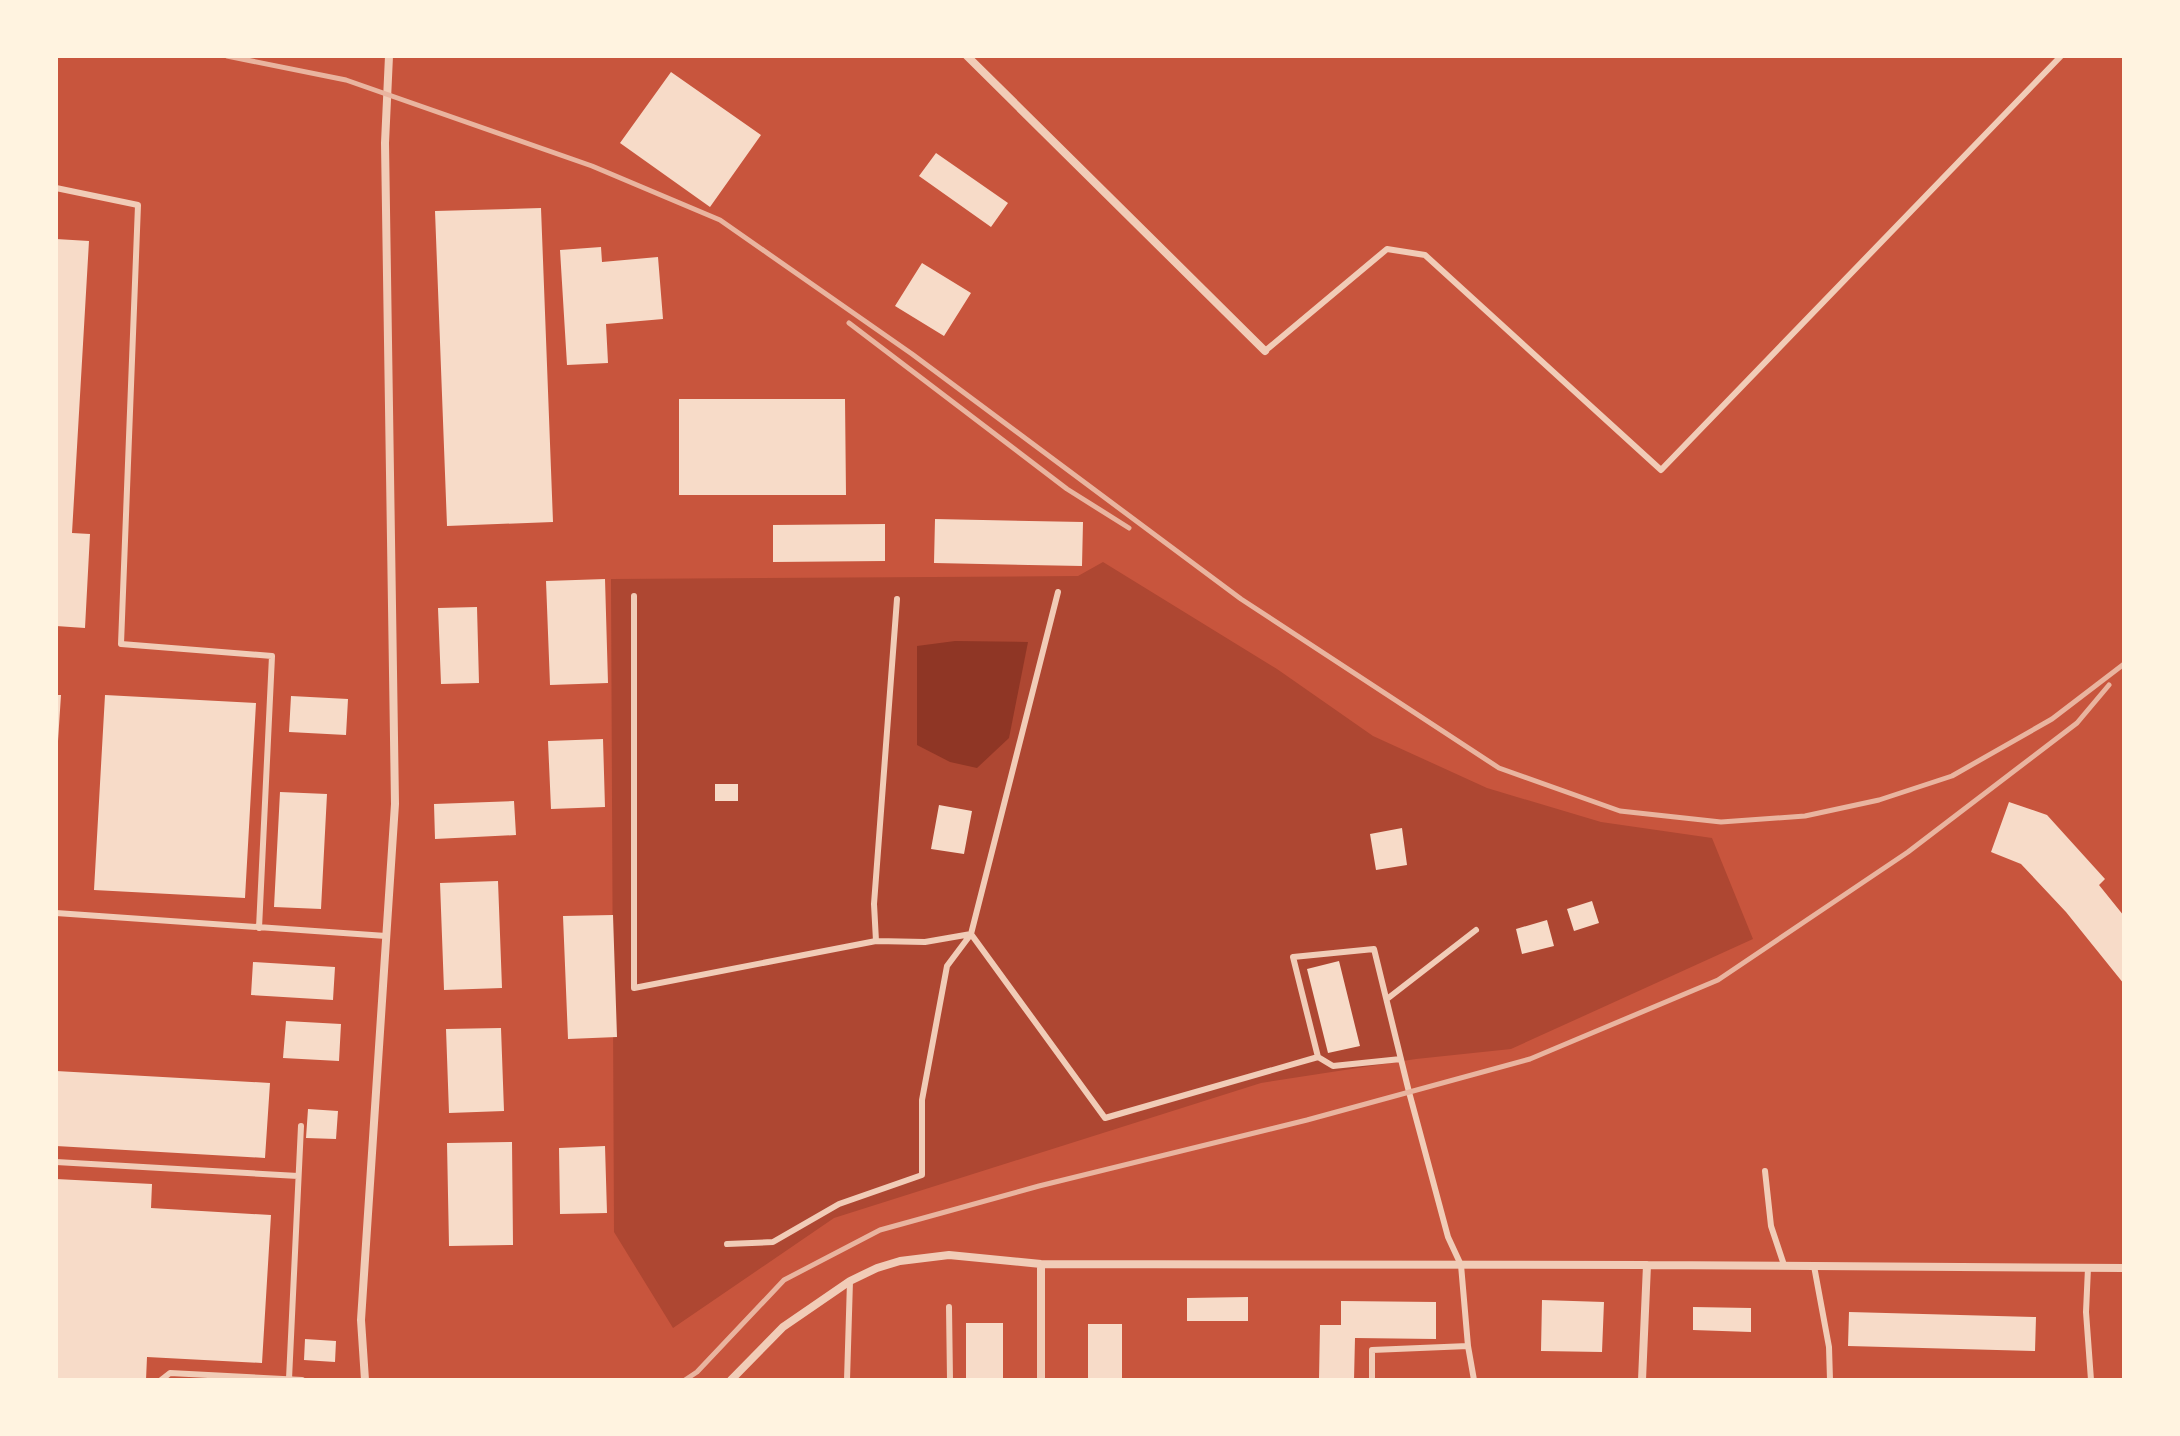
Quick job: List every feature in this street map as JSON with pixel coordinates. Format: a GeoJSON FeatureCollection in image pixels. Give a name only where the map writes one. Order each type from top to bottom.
{"type":"FeatureCollection","features":[{"type":"Feature","properties":{"kind":"street"},"geometry":{"type":"LineString","coordinates":[[365,1380],[361,1320],[395,804],[385,143],[389,56]]}},
{"type":"Feature","properties":{"kind":"street"},"geometry":{"type":"LineString","coordinates":[[967,56],[1265,351]]}},
{"type":"Feature","properties":{"kind":"street"},"geometry":{"type":"LineString","coordinates":[[731,1380],[783,1327],[850,1281],[900,1261],[949,1255],[1041,1264],[2124,1268]]}},
{"type":"Feature","properties":{"kind":"street"},"geometry":{"type":"LineString","coordinates":[[1041,1264],[1041,1380]]}},
{"type":"Feature","properties":{"kind":"street"},"geometry":{"type":"LineString","coordinates":[[1642,1380],[1647,1265]]}},
{"type":"Feature","properties":{"kind":"lane"},"geometry":{"type":"LineString","coordinates":[[1265,351],[1387,249],[1425,255],[1661,470],[2061,56]]}},
{"type":"Feature","properties":{"kind":"lane"},"geometry":{"type":"LineString","coordinates":[[56,188],[138,205],[121,644],[272,656],[259,928]]}},
{"type":"Feature","properties":{"kind":"lane"},"geometry":{"type":"LineString","coordinates":[[727,1244],[773,1242],[839,1204],[922,1175],[922,1100],[947,966],[971,934],[1058,592]]}},
{"type":"Feature","properties":{"kind":"lane"},"geometry":{"type":"LineString","coordinates":[[634,596],[634,988],[876,941],[925,942],[971,934]]}},
{"type":"Feature","properties":{"kind":"lane"},"geometry":{"type":"LineString","coordinates":[[876,941],[874,904],[897,599]]}},
{"type":"Feature","properties":{"kind":"lane"},"geometry":{"type":"LineString","coordinates":[[56,913],[386,936]]}},
{"type":"Feature","properties":{"kind":"lane"},"geometry":{"type":"LineString","coordinates":[[1387,999],[1476,930]]}},
{"type":"Feature","properties":{"kind":"lane"},"geometry":{"type":"LineString","coordinates":[[971,934],[1105,1118],[1318,1057]]}},
{"type":"Feature","properties":{"kind":"lane"},"geometry":{"type":"LineString","coordinates":[[1401,1059],[1333,1066],[1318,1057],[1293,957],[1374,949],[1448,1237],[1461,1265],[1474,1380]]}},
{"type":"Feature","properties":{"kind":"lane"},"geometry":{"type":"LineString","coordinates":[[289,1379],[301,1126]]}},
{"type":"Feature","properties":{"kind":"lane"},"geometry":{"type":"LineString","coordinates":[[56,1162],[298,1176]]}},
{"type":"Feature","properties":{"kind":"lane"},"geometry":{"type":"LineString","coordinates":[[1765,1171],[1771,1226],[1784,1265]]}},
{"type":"Feature","properties":{"kind":"lane"},"geometry":{"type":"LineString","coordinates":[[1814,1266],[1829,1347],[1830,1380]]}},
{"type":"Feature","properties":{"kind":"lane"},"geometry":{"type":"LineString","coordinates":[[2088,1268],[2086,1312],[2091,1380]]}},
{"type":"Feature","properties":{"kind":"lane"},"geometry":{"type":"LineString","coordinates":[[847,1380],[850,1281]]}},
{"type":"Feature","properties":{"kind":"lane"},"geometry":{"type":"LineString","coordinates":[[949,1307],[950,1380]]}},
{"type":"Feature","properties":{"kind":"lane"},"geometry":{"type":"LineString","coordinates":[[1372,1380],[1372,1350],[1468,1346]]}},
{"type":"Feature","properties":{"kind":"lane"},"geometry":{"type":"LineString","coordinates":[[161,1380],[170,1373],[302,1380]]}},
{"type":"Feature","properties":{"kind":"shaded area"},"geometry":{"type":"Polygon","coordinates":[[[1103,562],[1277,669],[1373,736],[1487,788],[1601,822],[1712,838],[1753,939],[1511,1049],[1416,1059],[1261,1083],[834,1218],[673,1328],[614,1232],[611,579],[1078,576],[1103,562]]]}},
{"type":"Feature","properties":{"kind":"shaded area"},"geometry":{"type":"Polygon","coordinates":[[[955,641],[1028,642],[1009,738],[977,768],[950,762],[917,745],[917,646],[955,641]]]}},
{"type":"Feature","properties":{"kind":"building"},"geometry":{"type":"Polygon","coordinates":[[[671,72],[761,135],[710,207],[620,143],[671,72]]]}},
{"type":"Feature","properties":{"kind":"building"},"geometry":{"type":"Polygon","coordinates":[[[936,153],[1008,203],[991,227],[919,176],[936,153]]]}},
{"type":"Feature","properties":{"kind":"building"},"geometry":{"type":"Polygon","coordinates":[[[541,208],[553,522],[447,526],[435,211],[541,208]]]}},
{"type":"Feature","properties":{"kind":"building"},"geometry":{"type":"Polygon","coordinates":[[[56,239],[89,241],[72,533],[90,534],[85,628],[56,626],[56,239]]]}},
{"type":"Feature","properties":{"kind":"building"},"geometry":{"type":"Polygon","coordinates":[[[601,247],[602,262],[658,257],[663,319],[606,324],[608,363],[567,365],[560,250],[601,247]]]}},
{"type":"Feature","properties":{"kind":"building"},"geometry":{"type":"Polygon","coordinates":[[[922,263],[971,293],[944,336],[895,306],[922,263]]]}},
{"type":"Feature","properties":{"kind":"building"},"geometry":{"type":"Polygon","coordinates":[[[679,399],[845,399],[846,495],[679,495],[679,399]]]}},
{"type":"Feature","properties":{"kind":"building"},"geometry":{"type":"Polygon","coordinates":[[[935,519],[1083,522],[1082,566],[934,563],[935,519]]]}},
{"type":"Feature","properties":{"kind":"building"},"geometry":{"type":"Polygon","coordinates":[[[885,524],[885,561],[773,562],[773,525],[885,524]]]}},
{"type":"Feature","properties":{"kind":"building"},"geometry":{"type":"Polygon","coordinates":[[[605,579],[608,683],[550,685],[546,581],[605,579]]]}},
{"type":"Feature","properties":{"kind":"building"},"geometry":{"type":"Polygon","coordinates":[[[477,607],[479,683],[441,684],[438,608],[477,607]]]}},
{"type":"Feature","properties":{"kind":"building"},"geometry":{"type":"Polygon","coordinates":[[[56,695],[61,695],[58,741],[56,741],[56,695]]]}},
{"type":"Feature","properties":{"kind":"building"},"geometry":{"type":"Polygon","coordinates":[[[105,695],[256,703],[245,898],[94,890],[105,695]]]}},
{"type":"Feature","properties":{"kind":"building"},"geometry":{"type":"Polygon","coordinates":[[[291,696],[348,699],[346,735],[289,732],[291,696]]]}},
{"type":"Feature","properties":{"kind":"building"},"geometry":{"type":"Polygon","coordinates":[[[603,739],[605,807],[551,809],[548,741],[603,739]]]}},
{"type":"Feature","properties":{"kind":"building"},"geometry":{"type":"Polygon","coordinates":[[[715,784],[738,784],[738,801],[715,801],[715,784]]]}},
{"type":"Feature","properties":{"kind":"building"},"geometry":{"type":"Polygon","coordinates":[[[280,792],[327,794],[321,909],[274,907],[280,792]]]}},
{"type":"Feature","properties":{"kind":"building"},"geometry":{"type":"Polygon","coordinates":[[[514,801],[516,835],[435,839],[434,804],[514,801]]]}},
{"type":"Feature","properties":{"kind":"building"},"geometry":{"type":"Polygon","coordinates":[[[2009,802],[2047,815],[2105,879],[2099,885],[2124,916],[2124,984],[2066,912],[2021,864],[1991,852],[2009,802]]]}},
{"type":"Feature","properties":{"kind":"building"},"geometry":{"type":"Polygon","coordinates":[[[939,805],[972,811],[964,854],[931,849],[939,805]]]}},
{"type":"Feature","properties":{"kind":"building"},"geometry":{"type":"Polygon","coordinates":[[[1402,828],[1407,865],[1376,870],[1370,834],[1402,828]]]}},
{"type":"Feature","properties":{"kind":"building"},"geometry":{"type":"Polygon","coordinates":[[[498,881],[502,988],[444,990],[440,883],[498,881]]]}},
{"type":"Feature","properties":{"kind":"building"},"geometry":{"type":"Polygon","coordinates":[[[1592,901],[1599,923],[1574,931],[1567,909],[1592,901]]]}},
{"type":"Feature","properties":{"kind":"building"},"geometry":{"type":"Polygon","coordinates":[[[613,915],[617,1037],[568,1039],[563,916],[613,915]]]}},
{"type":"Feature","properties":{"kind":"building"},"geometry":{"type":"Polygon","coordinates":[[[1547,920],[1554,946],[1522,954],[1516,929],[1547,920]]]}},
{"type":"Feature","properties":{"kind":"building"},"geometry":{"type":"Polygon","coordinates":[[[1339,961],[1360,1046],[1328,1053],[1307,969],[1339,961]]]}},
{"type":"Feature","properties":{"kind":"building"},"geometry":{"type":"Polygon","coordinates":[[[253,962],[335,967],[333,1000],[251,995],[253,962]]]}},
{"type":"Feature","properties":{"kind":"building"},"geometry":{"type":"Polygon","coordinates":[[[286,1021],[341,1024],[339,1061],[283,1058],[286,1021]]]}},
{"type":"Feature","properties":{"kind":"building"},"geometry":{"type":"Polygon","coordinates":[[[501,1028],[504,1111],[449,1113],[446,1029],[501,1028]]]}},
{"type":"Feature","properties":{"kind":"building"},"geometry":{"type":"Polygon","coordinates":[[[56,1071],[270,1083],[265,1158],[56,1146],[56,1071]]]}},
{"type":"Feature","properties":{"kind":"building"},"geometry":{"type":"Polygon","coordinates":[[[308,1109],[338,1111],[336,1139],[306,1138],[308,1109]]]}},
{"type":"Feature","properties":{"kind":"building"},"geometry":{"type":"Polygon","coordinates":[[[512,1142],[513,1245],[449,1246],[447,1143],[512,1142]]]}},
{"type":"Feature","properties":{"kind":"building"},"geometry":{"type":"Polygon","coordinates":[[[605,1146],[607,1213],[560,1214],[559,1148],[605,1146]]]}},
{"type":"Feature","properties":{"kind":"building"},"geometry":{"type":"Polygon","coordinates":[[[56,1179],[152,1184],[151,1208],[271,1215],[262,1363],[147,1357],[146,1380],[56,1380],[56,1179]]]}},
{"type":"Feature","properties":{"kind":"building"},"geometry":{"type":"Polygon","coordinates":[[[1248,1297],[1248,1321],[1187,1321],[1187,1298],[1248,1297]]]}},
{"type":"Feature","properties":{"kind":"building"},"geometry":{"type":"Polygon","coordinates":[[[1542,1300],[1604,1302],[1602,1352],[1541,1351],[1542,1300]]]}},
{"type":"Feature","properties":{"kind":"building"},"geometry":{"type":"Polygon","coordinates":[[[1341,1301],[1436,1302],[1436,1339],[1355,1338],[1354,1380],[1319,1380],[1320,1325],[1341,1325],[1341,1301]]]}},
{"type":"Feature","properties":{"kind":"building"},"geometry":{"type":"Polygon","coordinates":[[[1693,1307],[1751,1308],[1751,1332],[1693,1330],[1693,1307]]]}},
{"type":"Feature","properties":{"kind":"building"},"geometry":{"type":"Polygon","coordinates":[[[1849,1312],[2036,1317],[2035,1351],[1848,1346],[1849,1312]]]}},
{"type":"Feature","properties":{"kind":"building"},"geometry":{"type":"Polygon","coordinates":[[[966,1323],[1003,1323],[1003,1380],[966,1380],[966,1323]]]}},
{"type":"Feature","properties":{"kind":"building"},"geometry":{"type":"Polygon","coordinates":[[[1088,1324],[1122,1324],[1122,1380],[1088,1380],[1088,1324]]]}},
{"type":"Feature","properties":{"kind":"building"},"geometry":{"type":"Polygon","coordinates":[[[305,1339],[336,1341],[335,1362],[304,1360],[305,1339]]]}},
{"type":"Feature","properties":{"kind":"railway"},"geometry":{"type":"LineString","coordinates":[[227,56],[346,80],[592,166],[720,220],[912,354],[1241,599],[1499,768],[1620,811],[1721,822],[1805,816],[1879,800],[1952,776],[2052,719],[2124,664]]}},
{"type":"Feature","properties":{"kind":"railway"},"geometry":{"type":"LineString","coordinates":[[849,323],[1067,489],[1129,528]]}},
{"type":"Feature","properties":{"kind":"railway"},"geometry":{"type":"LineString","coordinates":[[685,1380],[697,1372],[784,1280],[880,1230],[1530,1059],[1718,980],[1908,852],[2077,723],[2109,685]]}}]}
